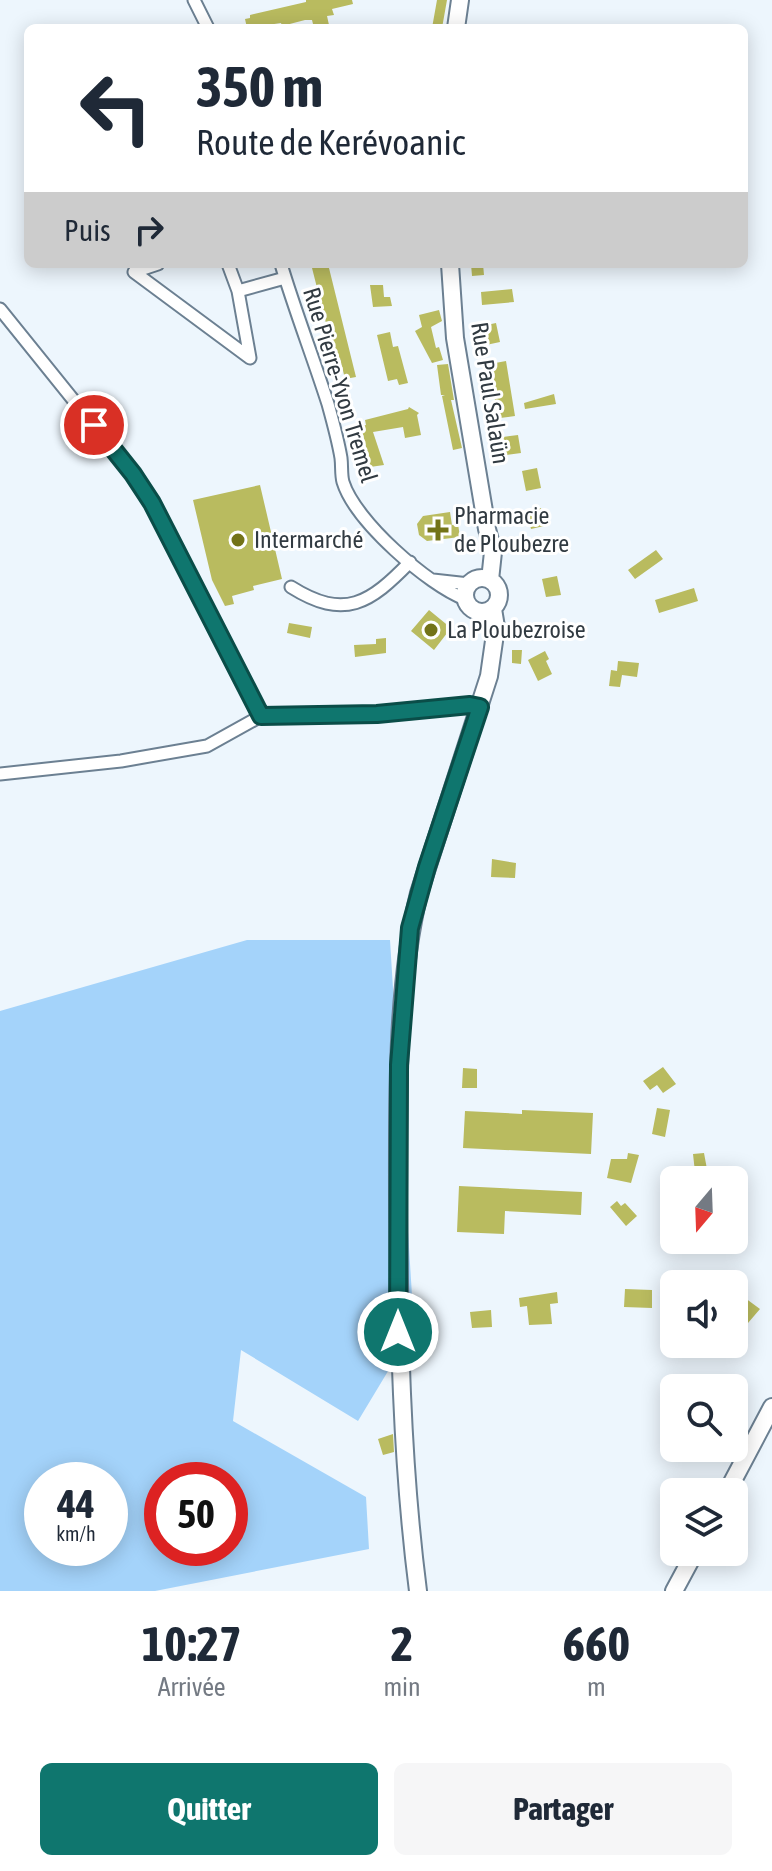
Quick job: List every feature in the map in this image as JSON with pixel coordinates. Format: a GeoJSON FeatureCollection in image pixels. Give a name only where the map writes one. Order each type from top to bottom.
{"type":"FeatureCollection","features":[{"type":"Feature","properties":{"kind":"main road"},"geometry":{"type":"LineString","coordinates":[[457,24],[460,0]]}},
{"type":"Feature","properties":{"kind":"main road","name":"Rue Paul Salaün"},"geometry":{"type":"LineString","coordinates":[[450,268],[455,338],[487,529],[475,585],[495,584],[499,597],[486,610]]}},
{"type":"Feature","properties":{"kind":"main road"},"geometry":{"type":"LineString","coordinates":[[418,1591],[408,1519],[398,1318],[399,1065],[409,941],[419,893],[480,707],[494,646],[486,610],[473,610],[475,585]]}},
{"type":"Feature","properties":{"kind":"main road"},"geometry":{"type":"LineString","coordinates":[[734,1478],[772,1407]]}},
{"type":"Feature","properties":{"kind":"main road"},"geometry":{"type":"LineString","coordinates":[[674,1591],[687,1566]]}},
{"type":"Feature","properties":{"kind":"street"},"geometry":{"type":"LineString","coordinates":[[194,0],[206,24]]}},
{"type":"Feature","properties":{"kind":"street"},"geometry":{"type":"LineString","coordinates":[[146,268],[134,272],[250,358],[238,291],[229,268]]}},
{"type":"Feature","properties":{"kind":"street","name":"Rue Pierre-Yvon Tremel"},"geometry":{"type":"LineString","coordinates":[[282,268],[334,426],[343,481],[366,522],[432,580],[475,585]]}},
{"type":"Feature","properties":{"kind":"street"},"geometry":{"type":"LineString","coordinates":[[238,291],[285,278]]}},
{"type":"Feature","properties":{"kind":"street"},"geometry":{"type":"LineString","coordinates":[[0,309],[133,474],[164,526],[261,716]]}},
{"type":"Feature","properties":{"kind":"street"},"geometry":{"type":"LineString","coordinates":[[291,587],[327,605],[371,599],[410,562]]}},
{"type":"Feature","properties":{"kind":"street"},"geometry":{"type":"LineString","coordinates":[[0,774],[121,761],[207,746],[261,716],[377,714],[470,705],[480,707]]}},
{"type":"Feature","properties":{"kind":"shaded area"},"geometry":{"type":"Polygon","coordinates":[[[247,940],[390,940],[414,1328],[358,1421],[241,1350],[233,1421],[366,1497],[369,1549],[155,1591],[0,1591],[0,1011],[247,940]]]}},
{"type":"Feature","properties":{"kind":"building"},"geometry":{"type":"Polygon","coordinates":[[[352,0],[353,4],[332,9],[334,15],[327,16],[329,24],[313,24],[312,20],[305,20],[290,24],[246,24],[245,19],[250,15],[306,2],[352,0]]]}},
{"type":"Feature","properties":{"kind":"building"},"geometry":{"type":"Polygon","coordinates":[[[437,0],[447,0],[443,24],[433,24],[437,0]]]}},
{"type":"Feature","properties":{"kind":"building"},"geometry":{"type":"Polygon","coordinates":[[[312,268],[329,268],[356,377],[345,379],[340,358],[337,359],[312,268]]]}},
{"type":"Feature","properties":{"kind":"building"},"geometry":{"type":"Polygon","coordinates":[[[471,268],[483,268],[484,275],[472,276],[471,268]]]}},
{"type":"Feature","properties":{"kind":"building"},"geometry":{"type":"Polygon","coordinates":[[[370,285],[383,285],[384,297],[390,297],[392,306],[373,307],[370,285]]]}},
{"type":"Feature","properties":{"kind":"building"},"geometry":{"type":"Polygon","coordinates":[[[512,289],[514,302],[482,305],[481,292],[512,289]]]}},
{"type":"Feature","properties":{"kind":"building"},"geometry":{"type":"Polygon","coordinates":[[[439,310],[442,321],[431,327],[436,348],[439,347],[443,360],[432,363],[415,331],[422,327],[419,315],[439,310]]]}},
{"type":"Feature","properties":{"kind":"building"},"geometry":{"type":"Polygon","coordinates":[[[496,323],[500,342],[486,345],[482,326],[496,323]]]}},
{"type":"Feature","properties":{"kind":"building"},"geometry":{"type":"Polygon","coordinates":[[[390,332],[393,347],[398,346],[408,383],[399,385],[397,379],[388,381],[377,335],[390,332]]]}},
{"type":"Feature","properties":{"kind":"building"},"geometry":{"type":"Polygon","coordinates":[[[506,361],[515,416],[500,418],[500,414],[497,415],[490,364],[506,361]]]}},
{"type":"Feature","properties":{"kind":"building"},"geometry":{"type":"Polygon","coordinates":[[[448,364],[454,400],[451,400],[462,448],[453,450],[437,365],[448,364]]]}},
{"type":"Feature","properties":{"kind":"building"},"geometry":{"type":"Polygon","coordinates":[[[554,394],[556,404],[525,409],[524,403],[554,394]]]}},
{"type":"Feature","properties":{"kind":"building"},"geometry":{"type":"Polygon","coordinates":[[[409,407],[419,413],[421,435],[405,438],[403,427],[373,432],[384,465],[363,468],[361,457],[368,455],[361,426],[366,425],[365,420],[409,407]]]}},
{"type":"Feature","properties":{"kind":"building"},"geometry":{"type":"Polygon","coordinates":[[[518,435],[521,453],[506,455],[503,437],[518,435]]]}},
{"type":"Feature","properties":{"kind":"building"},"geometry":{"type":"Polygon","coordinates":[[[537,468],[541,488],[526,491],[522,471],[537,468]]]}},
{"type":"Feature","properties":{"kind":"building","name":"Intermarché"},"geometry":{"type":"Polygon","coordinates":[[[260,485],[282,579],[253,586],[254,590],[232,596],[234,604],[225,606],[212,580],[193,500],[260,485]]]}},
{"type":"Feature","properties":{"kind":"building"},"geometry":{"type":"Polygon","coordinates":[[[541,508],[544,526],[531,529],[527,511],[541,508]]]}},
{"type":"Feature","properties":{"kind":"building","name":"Pharmacie de Ploubezre"},"geometry":{"type":"Polygon","coordinates":[[[450,512],[452,525],[458,524],[460,537],[427,541],[419,535],[417,524],[423,516],[450,512]]]}},
{"type":"Feature","properties":{"kind":"building"},"geometry":{"type":"Polygon","coordinates":[[[656,550],[663,559],[635,579],[628,570],[656,550]]]}},
{"type":"Feature","properties":{"kind":"building"},"geometry":{"type":"Polygon","coordinates":[[[557,576],[561,595],[546,597],[542,579],[557,576]]]}},
{"type":"Feature","properties":{"kind":"building"},"geometry":{"type":"Polygon","coordinates":[[[694,588],[698,601],[659,613],[655,600],[694,588]]]}},
{"type":"Feature","properties":{"kind":"building","name":"La Ploubezroise"},"geometry":{"type":"Polygon","coordinates":[[[429,610],[451,628],[434,650],[411,631],[429,610]]]}},
{"type":"Feature","properties":{"kind":"building"},"geometry":{"type":"Polygon","coordinates":[[[289,623],[312,627],[310,638],[287,633],[289,623]]]}},
{"type":"Feature","properties":{"kind":"building"},"geometry":{"type":"Polygon","coordinates":[[[386,638],[386,653],[355,657],[354,645],[376,644],[376,639],[386,638]]]}},
{"type":"Feature","properties":{"kind":"building"},"geometry":{"type":"Polygon","coordinates":[[[512,650],[522,650],[521,664],[512,663],[512,650]]]}},
{"type":"Feature","properties":{"kind":"building"},"geometry":{"type":"Polygon","coordinates":[[[545,651],[552,674],[538,681],[528,660],[545,651]]]}},
{"type":"Feature","properties":{"kind":"building"},"geometry":{"type":"Polygon","coordinates":[[[618,661],[639,663],[637,677],[622,675],[620,687],[609,686],[611,670],[617,671],[618,661]]]}},
{"type":"Feature","properties":{"kind":"building"},"geometry":{"type":"Polygon","coordinates":[[[492,859],[516,863],[515,878],[491,877],[492,859]]]}},
{"type":"Feature","properties":{"kind":"building"},"geometry":{"type":"Polygon","coordinates":[[[663,1067],[676,1084],[663,1093],[657,1085],[650,1090],[643,1081],[663,1067]]]}},
{"type":"Feature","properties":{"kind":"building"},"geometry":{"type":"Polygon","coordinates":[[[463,1068],[477,1069],[477,1088],[462,1088],[463,1068]]]}},
{"type":"Feature","properties":{"kind":"building"},"geometry":{"type":"Polygon","coordinates":[[[657,1108],[670,1110],[665,1137],[652,1134],[657,1108]]]}},
{"type":"Feature","properties":{"kind":"building"},"geometry":{"type":"Polygon","coordinates":[[[522,1110],[593,1113],[591,1154],[463,1148],[465,1111],[522,1114],[522,1110]]]}},
{"type":"Feature","properties":{"kind":"building"},"geometry":{"type":"Polygon","coordinates":[[[628,1153],[639,1155],[631,1183],[607,1178],[611,1159],[627,1159],[628,1153]]]}},
{"type":"Feature","properties":{"kind":"building"},"geometry":{"type":"Polygon","coordinates":[[[704,1153],[706,1166],[694,1166],[693,1154],[704,1153]]]}},
{"type":"Feature","properties":{"kind":"building"},"geometry":{"type":"Polygon","coordinates":[[[459,1186],[582,1192],[581,1215],[505,1211],[504,1234],[457,1232],[459,1186]]]}},
{"type":"Feature","properties":{"kind":"building"},"geometry":{"type":"Polygon","coordinates":[[[617,1201],[621,1206],[625,1203],[637,1216],[626,1226],[610,1207],[617,1201]]]}},
{"type":"Feature","properties":{"kind":"building"},"geometry":{"type":"Polygon","coordinates":[[[625,1289],[652,1290],[652,1308],[624,1307],[625,1289]]]}},
{"type":"Feature","properties":{"kind":"building"},"geometry":{"type":"Polygon","coordinates":[[[557,1292],[558,1303],[550,1304],[552,1324],[529,1325],[527,1306],[520,1307],[519,1298],[557,1292]]]}},
{"type":"Feature","properties":{"kind":"building"},"geometry":{"type":"Polygon","coordinates":[[[748,1300],[760,1309],[748,1323],[748,1300]]]}},
{"type":"Feature","properties":{"kind":"building"},"geometry":{"type":"Polygon","coordinates":[[[491,1310],[492,1327],[472,1328],[470,1312],[491,1310]]]}},
{"type":"Feature","properties":{"kind":"building"},"geometry":{"type":"Polygon","coordinates":[[[393,1434],[394,1452],[383,1455],[378,1439],[393,1434]]]}},
{"type":"Feature","properties":{"kind":"place","name":"Pharmacie de Ploubezre"},"geometry":{"type":"Point","coordinates":[438,530]}},
{"type":"Feature","properties":{"kind":"place","name":"Intermarché"},"geometry":{"type":"Point","coordinates":[238,540]}},
{"type":"Feature","properties":{"kind":"place","name":"La Ploubezroise"},"geometry":{"type":"Point","coordinates":[431,630]}},
{"type":"Feature","properties":{"kind":"route"},"geometry":{"type":"LineString","coordinates":[[94,425],[152,503],[261,716],[377,714],[470,705],[480,707],[451,790],[410,928],[399,1065],[398,1332]]}}]}
